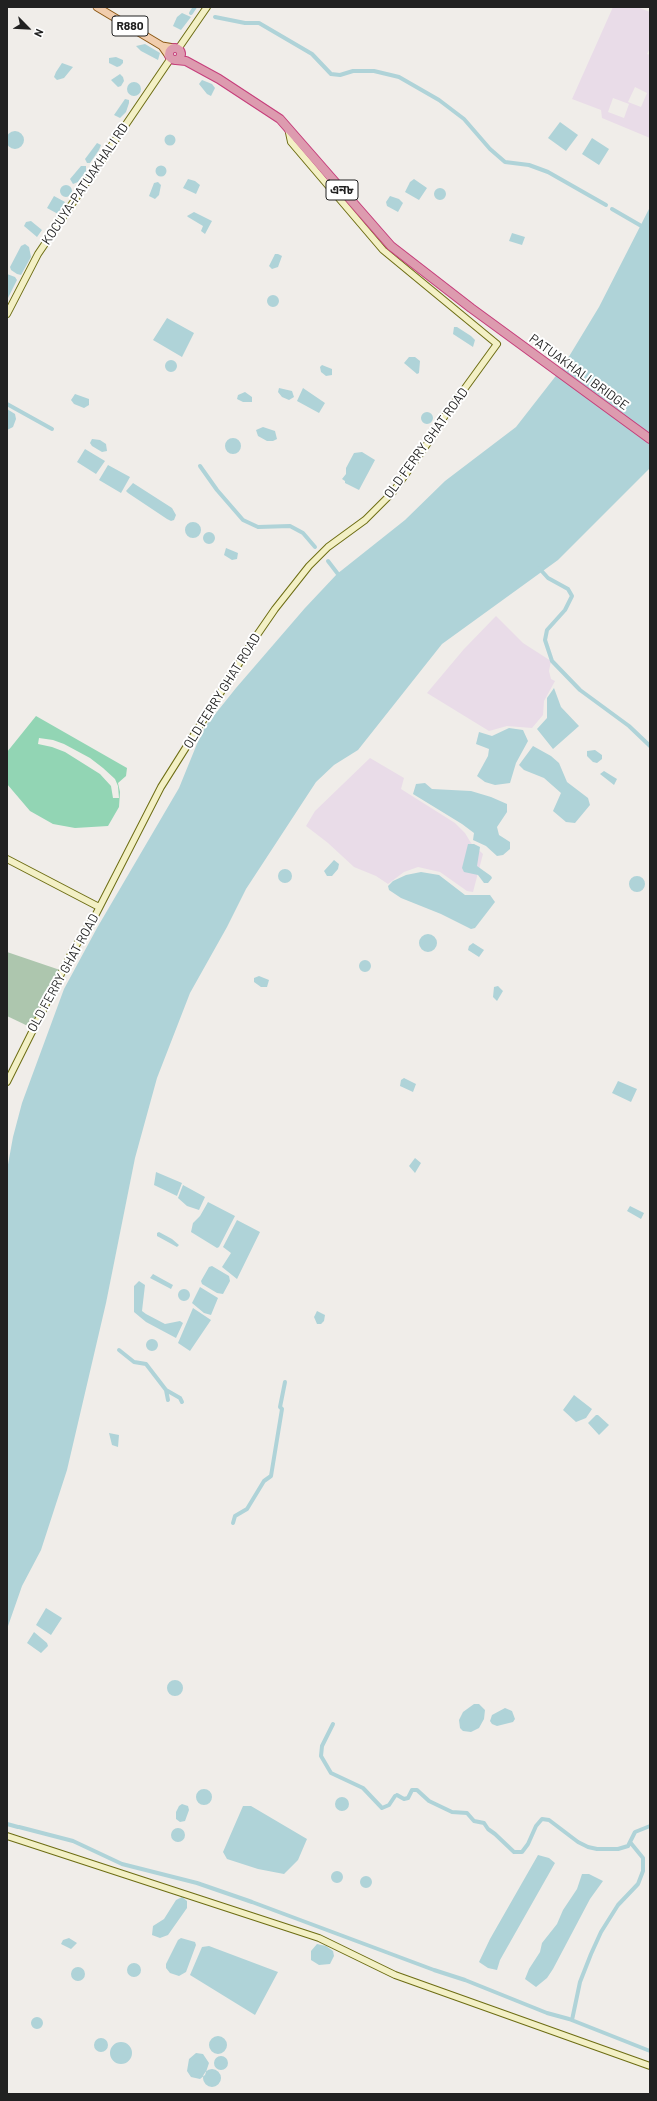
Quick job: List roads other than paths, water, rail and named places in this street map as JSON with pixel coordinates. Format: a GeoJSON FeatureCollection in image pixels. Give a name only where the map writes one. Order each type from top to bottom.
{"type":"FeatureCollection","features":[{"type":"Feature","properties":{"kind":"highway","name":"এন৮"},"geometry":{"type":"LineString","coordinates":[[175,54],[254,101],[288,126]]}},
{"type":"Feature","properties":{"kind":"highway","name":"PATUAKHALI BRIDGE"},"geometry":{"type":"LineString","coordinates":[[288,126],[384,239],[413,264],[494,325],[650,439]]}},
{"type":"Feature","properties":{"kind":"main road","name":"R880"},"geometry":{"type":"LineString","coordinates":[[97,7],[175,54]]}},
{"type":"Feature","properties":{"kind":"street","name":"KOCUYA-PATUAKHALI RD"},"geometry":{"type":"LineString","coordinates":[[7,314],[38,254],[207,7]]}},
{"type":"Feature","properties":{"kind":"street","name":"OLD FERRY GHAT ROAD"},"geometry":{"type":"LineString","coordinates":[[7,1082],[73,950],[99,907],[161,787],[275,609],[309,566],[328,547],[365,520],[393,492],[430,440],[444,416],[497,344],[394,261],[374,241],[291,142],[288,126]]}},
{"type":"Feature","properties":{"kind":"street"},"geometry":{"type":"LineString","coordinates":[[7,859],[99,907]]}},
{"type":"Feature","properties":{"kind":"street"},"geometry":{"type":"LineString","coordinates":[[7,1836],[320,1938],[395,1975],[650,2066]]}},
{"type":"Feature","properties":{"kind":"water"},"geometry":{"type":"Polygon","coordinates":[[[182,13],[191,17],[181,30],[173,26],[177,17],[182,13]]]}},
{"type":"Feature","properties":{"kind":"water"},"geometry":{"type":"Polygon","coordinates":[[[145,44],[160,53],[158,60],[141,51],[136,46],[145,44]]]}},
{"type":"Feature","properties":{"kind":"water"},"geometry":{"type":"Polygon","coordinates":[[[116,57],[123,60],[123,63],[117,67],[109,63],[109,58],[116,57]]]}},
{"type":"Feature","properties":{"kind":"water"},"geometry":{"type":"Polygon","coordinates":[[[62,63],[73,67],[64,78],[57,80],[54,77],[62,63]]]}},
{"type":"Feature","properties":{"kind":"water"},"geometry":{"type":"Polygon","coordinates":[[[120,74],[124,81],[121,86],[118,87],[111,80],[120,74]]]}},
{"type":"Feature","properties":{"kind":"water"},"geometry":{"type":"Polygon","coordinates":[[[202,80],[212,84],[215,88],[211,96],[207,94],[199,84],[202,80]]]}},
{"type":"Feature","properties":{"kind":"water"},"geometry":{"type":"Polygon","coordinates":[[[131,82],[137,82],[141,86],[141,92],[137,96],[131,96],[127,92],[127,86],[131,82]]]}},
{"type":"Feature","properties":{"kind":"water"},"geometry":{"type":"Polygon","coordinates":[[[125,99],[129,100],[129,103],[126,112],[120,118],[114,115],[125,99]]]}},
{"type":"Feature","properties":{"kind":"water"},"geometry":{"type":"Polygon","coordinates":[[[560,122],[578,135],[566,151],[548,138],[560,122]]]}},
{"type":"Feature","properties":{"kind":"water"},"geometry":{"type":"Polygon","coordinates":[[[15,131],[21,134],[24,140],[21,146],[15,149],[9,146],[6,140],[9,134],[15,131]]]}},
{"type":"Feature","properties":{"kind":"water"},"geometry":{"type":"Polygon","coordinates":[[[170,134],[174,136],[176,140],[174,144],[170,146],[166,144],[164,140],[166,136],[170,134]]]}},
{"type":"Feature","properties":{"kind":"water"},"geometry":{"type":"Polygon","coordinates":[[[592,138],[609,149],[599,165],[582,154],[592,138]]]}},
{"type":"Feature","properties":{"kind":"water"},"geometry":{"type":"Polygon","coordinates":[[[97,143],[101,145],[99,150],[90,163],[87,163],[85,159],[97,143]]]}},
{"type":"Feature","properties":{"kind":"water"},"geometry":{"type":"Polygon","coordinates":[[[161,165],[165,167],[167,171],[165,175],[161,177],[157,175],[155,171],[157,167],[161,165]]]}},
{"type":"Feature","properties":{"kind":"water"},"geometry":{"type":"Polygon","coordinates":[[[81,166],[86,166],[86,171],[78,182],[73,184],[70,179],[81,166]]]}},
{"type":"Feature","properties":{"kind":"water"},"geometry":{"type":"Polygon","coordinates":[[[188,179],[195,181],[200,185],[196,194],[183,188],[188,179]]]}},
{"type":"Feature","properties":{"kind":"water"},"geometry":{"type":"Polygon","coordinates":[[[414,179],[427,188],[419,200],[405,192],[410,182],[414,179]]]}},
{"type":"Feature","properties":{"kind":"water"},"geometry":{"type":"Polygon","coordinates":[[[158,182],[161,185],[159,195],[155,199],[149,196],[154,183],[158,182]]]}},
{"type":"Feature","properties":{"kind":"water"},"geometry":{"type":"Polygon","coordinates":[[[68,185],[71,186],[71,196],[64,197],[61,196],[60,189],[61,186],[68,185]]]}},
{"type":"Feature","properties":{"kind":"water"},"geometry":{"type":"Polygon","coordinates":[[[440,188],[444,190],[446,194],[444,198],[440,200],[436,198],[434,194],[436,190],[440,188]]]}},
{"type":"Feature","properties":{"kind":"water"},"geometry":{"type":"Polygon","coordinates":[[[54,196],[65,202],[58,214],[47,208],[54,196]]]}},
{"type":"Feature","properties":{"kind":"water"},"geometry":{"type":"Polygon","coordinates":[[[390,196],[399,199],[403,203],[398,212],[387,206],[386,202],[390,196]]]}},
{"type":"Feature","properties":{"kind":"water"},"geometry":{"type":"Polygon","coordinates":[[[650,207],[650,468],[558,560],[442,644],[358,750],[334,765],[316,782],[246,889],[227,927],[190,993],[157,1078],[135,1158],[106,1303],[67,1470],[41,1550],[22,1586],[7,1629],[7,1170],[13,1137],[22,1103],[64,989],[97,928],[179,788],[201,734],[208,723],[305,608],[337,574],[405,520],[445,481],[516,427],[562,368],[599,307],[650,207]]]}},
{"type":"Feature","properties":{"kind":"water"},"geometry":{"type":"Polygon","coordinates":[[[194,212],[212,221],[205,234],[201,231],[203,226],[187,216],[194,212]]]}},
{"type":"Feature","properties":{"kind":"water"},"geometry":{"type":"Polygon","coordinates":[[[31,221],[42,230],[37,237],[24,226],[26,222],[31,221]]]}},
{"type":"Feature","properties":{"kind":"water"},"geometry":{"type":"Polygon","coordinates":[[[512,233],[525,237],[522,245],[509,241],[512,233]]]}},
{"type":"Feature","properties":{"kind":"water"},"geometry":{"type":"Polygon","coordinates":[[[25,244],[29,247],[31,257],[21,275],[11,270],[10,267],[21,246],[25,244]]]}},
{"type":"Feature","properties":{"kind":"water"},"geometry":{"type":"Polygon","coordinates":[[[275,254],[282,256],[278,267],[272,269],[269,266],[275,254]]]}},
{"type":"Feature","properties":{"kind":"water"},"geometry":{"type":"Polygon","coordinates":[[[7,274],[15,277],[17,280],[7,300],[7,274]]]}},
{"type":"Feature","properties":{"kind":"water"},"geometry":{"type":"Polygon","coordinates":[[[271,295],[275,295],[279,301],[275,307],[271,307],[267,303],[267,299],[271,295]]]}},
{"type":"Feature","properties":{"kind":"water"},"geometry":{"type":"Polygon","coordinates":[[[167,318],[194,333],[182,357],[153,340],[167,318]]]}},
{"type":"Feature","properties":{"kind":"water"},"geometry":{"type":"Polygon","coordinates":[[[454,327],[457,327],[475,340],[473,347],[453,334],[454,327]]]}},
{"type":"Feature","properties":{"kind":"water"},"geometry":{"type":"Polygon","coordinates":[[[409,357],[415,357],[420,361],[419,373],[417,374],[404,363],[409,357]]]}},
{"type":"Feature","properties":{"kind":"water"},"geometry":{"type":"Polygon","coordinates":[[[169,360],[173,360],[177,366],[173,372],[169,372],[165,368],[165,364],[169,360]]]}},
{"type":"Feature","properties":{"kind":"water"},"geometry":{"type":"Polygon","coordinates":[[[322,365],[332,369],[332,375],[326,376],[321,372],[320,367],[322,365]]]}},
{"type":"Feature","properties":{"kind":"water"},"geometry":{"type":"Polygon","coordinates":[[[279,388],[292,391],[294,397],[289,400],[282,397],[278,392],[279,388]]]}},
{"type":"Feature","properties":{"kind":"water"},"geometry":{"type":"Polygon","coordinates":[[[303,388],[325,403],[319,413],[297,401],[303,388]]]}},
{"type":"Feature","properties":{"kind":"water"},"geometry":{"type":"Polygon","coordinates":[[[245,392],[252,397],[252,402],[243,402],[237,399],[238,395],[245,392]]]}},
{"type":"Feature","properties":{"kind":"water"},"geometry":{"type":"Polygon","coordinates":[[[75,394],[89,399],[89,405],[84,408],[74,404],[71,400],[75,394]]]}},
{"type":"Feature","properties":{"kind":"water"},"geometry":{"type":"Polygon","coordinates":[[[7,409],[15,414],[16,419],[13,427],[7,430],[7,409]]]}},
{"type":"Feature","properties":{"kind":"water"},"geometry":{"type":"Polygon","coordinates":[[[425,412],[429,412],[433,418],[429,424],[425,424],[421,420],[421,416],[425,412]]]}},
{"type":"Feature","properties":{"kind":"water"},"geometry":{"type":"Polygon","coordinates":[[[263,427],[275,431],[277,439],[267,441],[258,436],[256,430],[263,427]]]}},
{"type":"Feature","properties":{"kind":"water"},"geometry":{"type":"Polygon","coordinates":[[[233,438],[240,443],[241,446],[236,453],[233,454],[226,449],[225,446],[230,439],[233,438]]]}},
{"type":"Feature","properties":{"kind":"water"},"geometry":{"type":"Polygon","coordinates":[[[92,439],[100,440],[106,444],[107,451],[102,452],[92,446],[90,443],[92,439]]]}},
{"type":"Feature","properties":{"kind":"water"},"geometry":{"type":"Polygon","coordinates":[[[85,449],[105,461],[96,474],[77,462],[85,449]]]}},
{"type":"Feature","properties":{"kind":"water"},"geometry":{"type":"Polygon","coordinates":[[[362,452],[375,460],[359,490],[345,483],[342,479],[346,474],[346,468],[354,453],[362,452]]]}},
{"type":"Feature","properties":{"kind":"water"},"geometry":{"type":"Polygon","coordinates":[[[108,465],[130,477],[121,493],[99,480],[108,465]]]}},
{"type":"Feature","properties":{"kind":"water"},"geometry":{"type":"Polygon","coordinates":[[[133,483],[172,508],[176,515],[174,520],[171,521],[167,519],[128,493],[126,491],[133,483]]]}},
{"type":"Feature","properties":{"kind":"water"},"geometry":{"type":"Polygon","coordinates":[[[193,522],[199,524],[201,530],[199,536],[193,538],[187,536],[185,530],[187,524],[193,522]]]}},
{"type":"Feature","properties":{"kind":"water"},"geometry":{"type":"Polygon","coordinates":[[[207,532],[211,532],[215,538],[211,544],[207,544],[203,540],[203,536],[207,532]]]}},
{"type":"Feature","properties":{"kind":"water"},"geometry":{"type":"Polygon","coordinates":[[[226,548],[238,553],[237,559],[232,560],[224,555],[226,548]]]}},
{"type":"Feature","properties":{"kind":"water"},"geometry":{"type":"Polygon","coordinates":[[[554,688],[561,707],[579,726],[553,749],[537,729],[547,718],[547,698],[554,688]]]}},
{"type":"Feature","properties":{"kind":"water"},"geometry":{"type":"Polygon","coordinates":[[[509,728],[523,730],[528,741],[516,763],[510,783],[495,785],[485,782],[477,776],[488,756],[489,749],[476,744],[479,732],[492,736],[509,728]]]}},
{"type":"Feature","properties":{"kind":"water"},"geometry":{"type":"Polygon","coordinates":[[[533,746],[551,756],[559,763],[567,782],[588,798],[590,805],[575,823],[566,822],[553,811],[561,793],[544,778],[524,770],[519,765],[533,746]]]}},
{"type":"Feature","properties":{"kind":"water"},"geometry":{"type":"Polygon","coordinates":[[[595,750],[602,755],[602,759],[597,763],[593,762],[587,756],[587,751],[595,750]]]}},
{"type":"Feature","properties":{"kind":"water"},"geometry":{"type":"Polygon","coordinates":[[[604,771],[617,779],[614,785],[600,774],[604,771]]]}},
{"type":"Feature","properties":{"kind":"water"},"geometry":{"type":"Polygon","coordinates":[[[425,783],[432,789],[471,791],[507,804],[507,812],[497,827],[499,835],[510,842],[510,849],[503,855],[497,856],[486,846],[473,840],[474,833],[462,824],[413,794],[416,784],[425,783]]]}},
{"type":"Feature","properties":{"kind":"water"},"geometry":{"type":"Polygon","coordinates":[[[468,844],[474,844],[480,847],[477,866],[491,876],[492,878],[488,883],[484,883],[478,875],[464,872],[462,868],[468,844]]]}},
{"type":"Feature","properties":{"kind":"water"},"geometry":{"type":"Polygon","coordinates":[[[334,860],[339,864],[338,869],[332,876],[327,876],[324,871],[334,860]]]}},
{"type":"Feature","properties":{"kind":"water"},"geometry":{"type":"Polygon","coordinates":[[[282,869],[288,869],[292,873],[292,879],[288,883],[282,883],[278,879],[278,873],[282,869]]]}},
{"type":"Feature","properties":{"kind":"water"},"geometry":{"type":"Polygon","coordinates":[[[421,872],[439,875],[465,895],[490,895],[495,902],[475,928],[471,929],[441,914],[401,898],[389,890],[388,886],[393,881],[406,875],[421,872]]]}},
{"type":"Feature","properties":{"kind":"water"},"geometry":{"type":"Polygon","coordinates":[[[634,876],[640,876],[645,881],[643,890],[640,892],[634,892],[629,887],[629,881],[634,876]]]}},
{"type":"Feature","properties":{"kind":"water"},"geometry":{"type":"Polygon","coordinates":[[[428,934],[434,937],[437,943],[434,949],[428,952],[422,949],[419,943],[422,937],[428,934]]]}},
{"type":"Feature","properties":{"kind":"water"},"geometry":{"type":"Polygon","coordinates":[[[473,943],[484,950],[479,957],[468,950],[469,946],[473,943]]]}},
{"type":"Feature","properties":{"kind":"water"},"geometry":{"type":"Polygon","coordinates":[[[363,960],[367,960],[371,966],[367,972],[363,972],[359,968],[359,964],[363,960]]]}},
{"type":"Feature","properties":{"kind":"water"},"geometry":{"type":"Polygon","coordinates":[[[259,976],[269,980],[267,987],[261,987],[254,982],[254,978],[259,976]]]}},
{"type":"Feature","properties":{"kind":"water"},"geometry":{"type":"Polygon","coordinates":[[[498,986],[503,991],[497,1001],[493,997],[494,987],[498,986]]]}},
{"type":"Feature","properties":{"kind":"water"},"geometry":{"type":"Polygon","coordinates":[[[404,1078],[416,1084],[413,1092],[400,1086],[401,1080],[404,1078]]]}},
{"type":"Feature","properties":{"kind":"water"},"geometry":{"type":"Polygon","coordinates":[[[618,1081],[637,1089],[631,1102],[612,1093],[618,1081]]]}},
{"type":"Feature","properties":{"kind":"water"},"geometry":{"type":"Polygon","coordinates":[[[415,1158],[421,1163],[415,1173],[409,1166],[415,1158]]]}},
{"type":"Feature","properties":{"kind":"water"},"geometry":{"type":"Polygon","coordinates":[[[156,1172],[182,1183],[177,1196],[154,1185],[156,1172]]]}},
{"type":"Feature","properties":{"kind":"water"},"geometry":{"type":"Polygon","coordinates":[[[183,1185],[205,1197],[199,1210],[187,1206],[178,1198],[183,1185]]]}},
{"type":"Feature","properties":{"kind":"water"},"geometry":{"type":"Polygon","coordinates":[[[208,1202],[235,1216],[219,1247],[217,1248],[191,1232],[193,1223],[200,1216],[208,1202]]]}},
{"type":"Feature","properties":{"kind":"water"},"geometry":{"type":"Polygon","coordinates":[[[630,1206],[644,1213],[641,1219],[627,1211],[630,1206]]]}},
{"type":"Feature","properties":{"kind":"water"},"geometry":{"type":"Polygon","coordinates":[[[237,1220],[260,1232],[237,1279],[222,1267],[231,1253],[223,1247],[237,1220]]]}},
{"type":"Feature","properties":{"kind":"water"},"geometry":{"type":"Polygon","coordinates":[[[159,1232],[172,1239],[179,1245],[177,1247],[157,1236],[157,1233],[159,1232]]]}},
{"type":"Feature","properties":{"kind":"water"},"geometry":{"type":"Polygon","coordinates":[[[212,1266],[229,1276],[230,1281],[223,1294],[217,1293],[202,1284],[201,1281],[209,1267],[212,1266]]]}},
{"type":"Feature","properties":{"kind":"water"},"geometry":{"type":"Polygon","coordinates":[[[153,1274],[173,1285],[171,1289],[150,1278],[153,1274]]]}},
{"type":"Feature","properties":{"kind":"water"},"geometry":{"type":"Polygon","coordinates":[[[139,1281],[145,1285],[142,1311],[165,1324],[180,1321],[183,1323],[176,1338],[146,1322],[134,1312],[134,1286],[139,1281]]]}},
{"type":"Feature","properties":{"kind":"water"},"geometry":{"type":"Polygon","coordinates":[[[200,1287],[218,1298],[211,1315],[204,1313],[192,1303],[200,1287]]]}},
{"type":"Feature","properties":{"kind":"water"},"geometry":{"type":"Polygon","coordinates":[[[184,1289],[188,1291],[190,1295],[188,1299],[184,1301],[180,1299],[178,1295],[180,1291],[184,1289]]]}},
{"type":"Feature","properties":{"kind":"water"},"geometry":{"type":"Polygon","coordinates":[[[193,1308],[211,1320],[190,1351],[178,1343],[193,1308]]]}},
{"type":"Feature","properties":{"kind":"water"},"geometry":{"type":"Polygon","coordinates":[[[317,1311],[325,1315],[324,1321],[321,1324],[317,1324],[314,1317],[317,1311]]]}},
{"type":"Feature","properties":{"kind":"water"},"geometry":{"type":"Polygon","coordinates":[[[150,1339],[154,1339],[158,1345],[154,1351],[150,1351],[146,1347],[146,1343],[150,1339]]]}},
{"type":"Feature","properties":{"kind":"water"},"geometry":{"type":"Polygon","coordinates":[[[574,1395],[592,1409],[586,1418],[576,1422],[563,1410],[574,1395]]]}},
{"type":"Feature","properties":{"kind":"water"},"geometry":{"type":"Polygon","coordinates":[[[596,1415],[598,1415],[609,1425],[599,1435],[588,1423],[596,1415]]]}},
{"type":"Feature","properties":{"kind":"water"},"geometry":{"type":"Polygon","coordinates":[[[109,1433],[119,1435],[118,1447],[112,1445],[109,1433]]]}},
{"type":"Feature","properties":{"kind":"water"},"geometry":{"type":"Polygon","coordinates":[[[46,1608],[62,1618],[51,1635],[36,1625],[46,1608]]]}},
{"type":"Feature","properties":{"kind":"water"},"geometry":{"type":"Polygon","coordinates":[[[34,1632],[47,1643],[48,1646],[41,1653],[27,1643],[34,1632]]]}},
{"type":"Feature","properties":{"kind":"water"},"geometry":{"type":"Polygon","coordinates":[[[175,1680],[182,1685],[183,1688],[178,1695],[175,1696],[168,1691],[167,1688],[172,1681],[175,1680]]]}},
{"type":"Feature","properties":{"kind":"water"},"geometry":{"type":"Polygon","coordinates":[[[474,1704],[479,1704],[485,1710],[484,1719],[479,1728],[471,1732],[463,1731],[460,1728],[459,1720],[463,1712],[474,1704]]]}},
{"type":"Feature","properties":{"kind":"water"},"geometry":{"type":"Polygon","coordinates":[[[505,1708],[512,1711],[515,1719],[513,1722],[497,1726],[492,1724],[490,1721],[492,1715],[505,1708]]]}},
{"type":"Feature","properties":{"kind":"water"},"geometry":{"type":"Polygon","coordinates":[[[204,1789],[211,1794],[212,1797],[207,1804],[204,1805],[197,1800],[196,1797],[201,1790],[204,1789]]]}},
{"type":"Feature","properties":{"kind":"water"},"geometry":{"type":"Polygon","coordinates":[[[342,1797],[347,1799],[349,1804],[347,1809],[342,1811],[337,1809],[335,1804],[337,1799],[342,1797]]]}},
{"type":"Feature","properties":{"kind":"water"},"geometry":{"type":"Polygon","coordinates":[[[182,1804],[188,1806],[189,1810],[185,1821],[180,1822],[176,1819],[176,1812],[182,1804]]]}},
{"type":"Feature","properties":{"kind":"water"},"geometry":{"type":"Polygon","coordinates":[[[243,1806],[251,1806],[307,1839],[298,1860],[284,1874],[258,1869],[227,1859],[223,1852],[243,1806]]]}},
{"type":"Feature","properties":{"kind":"water"},"geometry":{"type":"Polygon","coordinates":[[[178,1828],[183,1830],[185,1835],[183,1840],[178,1842],[173,1840],[171,1835],[173,1830],[178,1828]]]}},
{"type":"Feature","properties":{"kind":"water"},"geometry":{"type":"Polygon","coordinates":[[[538,1855],[549,1858],[555,1863],[500,1960],[497,1970],[488,1968],[479,1962],[490,1939],[538,1855]]]}},
{"type":"Feature","properties":{"kind":"water"},"geometry":{"type":"Polygon","coordinates":[[[335,1871],[339,1871],[343,1877],[339,1883],[335,1883],[331,1879],[331,1875],[335,1871]]]}},
{"type":"Feature","properties":{"kind":"water"},"geometry":{"type":"Polygon","coordinates":[[[582,1874],[589,1874],[603,1881],[590,1899],[553,1969],[547,1978],[536,1987],[525,1979],[529,1969],[540,1952],[542,1943],[557,1924],[563,1910],[577,1889],[582,1874]]]}},
{"type":"Feature","properties":{"kind":"water"},"geometry":{"type":"Polygon","coordinates":[[[364,1876],[368,1876],[372,1882],[368,1888],[364,1888],[360,1884],[360,1880],[364,1876]]]}},
{"type":"Feature","properties":{"kind":"water"},"geometry":{"type":"Polygon","coordinates":[[[182,1897],[187,1901],[187,1908],[168,1935],[160,1938],[152,1935],[153,1926],[164,1919],[176,1900],[182,1897]]]}},
{"type":"Feature","properties":{"kind":"water"},"geometry":{"type":"Polygon","coordinates":[[[69,1938],[77,1943],[71,1949],[61,1944],[63,1940],[69,1938]]]}},
{"type":"Feature","properties":{"kind":"water"},"geometry":{"type":"Polygon","coordinates":[[[181,1938],[195,1942],[196,1945],[186,1972],[179,1976],[170,1973],[166,1968],[166,1964],[178,1940],[181,1938]]]}},
{"type":"Feature","properties":{"kind":"water"},"geometry":{"type":"Polygon","coordinates":[[[317,1944],[326,1946],[333,1951],[334,1956],[330,1964],[319,1965],[311,1960],[311,1951],[317,1944]]]}},
{"type":"Feature","properties":{"kind":"water"},"geometry":{"type":"Polygon","coordinates":[[[209,1946],[278,1972],[255,2015],[190,1975],[202,1947],[209,1946]]]}},
{"type":"Feature","properties":{"kind":"water"},"geometry":{"type":"Polygon","coordinates":[[[131,1963],[137,1963],[141,1967],[141,1973],[137,1977],[131,1977],[127,1973],[127,1967],[131,1963]]]}},
{"type":"Feature","properties":{"kind":"water"},"geometry":{"type":"Polygon","coordinates":[[[78,1967],[83,1969],[85,1974],[83,1979],[78,1981],[73,1979],[71,1974],[73,1969],[78,1967]]]}},
{"type":"Feature","properties":{"kind":"water"},"geometry":{"type":"Polygon","coordinates":[[[37,2017],[41,2019],[43,2023],[41,2027],[37,2029],[33,2027],[31,2023],[33,2019],[37,2017]]]}},
{"type":"Feature","properties":{"kind":"water"},"geometry":{"type":"Polygon","coordinates":[[[218,2036],[224,2039],[227,2045],[224,2051],[218,2054],[212,2051],[209,2045],[212,2039],[218,2036]]]}},
{"type":"Feature","properties":{"kind":"water"},"geometry":{"type":"Polygon","coordinates":[[[98,2038],[104,2038],[108,2042],[108,2048],[104,2052],[98,2052],[94,2048],[94,2042],[98,2038]]]}},
{"type":"Feature","properties":{"kind":"water"},"geometry":{"type":"Polygon","coordinates":[[[121,2042],[129,2045],[132,2053],[129,2061],[121,2064],[113,2061],[110,2053],[113,2045],[121,2042]]]}},
{"type":"Feature","properties":{"kind":"water"},"geometry":{"type":"Polygon","coordinates":[[[196,2053],[203,2054],[209,2063],[205,2075],[200,2079],[191,2077],[187,2071],[189,2059],[196,2053]]]}},
{"type":"Feature","properties":{"kind":"water"},"geometry":{"type":"Polygon","coordinates":[[[218,2056],[224,2056],[228,2060],[228,2066],[224,2070],[218,2070],[214,2066],[214,2060],[218,2056]]]}},
{"type":"Feature","properties":{"kind":"water"},"geometry":{"type":"Polygon","coordinates":[[[212,2069],[218,2072],[221,2078],[218,2084],[212,2087],[206,2084],[203,2078],[206,2072],[212,2069]]]}},
{"type":"Feature","properties":{"kind":"waterway"},"geometry":{"type":"LineString","coordinates":[[191,13],[195,7]]}},
{"type":"Feature","properties":{"kind":"waterway"},"geometry":{"type":"LineString","coordinates":[[215,17],[245,23],[259,23],[312,54],[331,74],[340,75],[353,71],[374,71],[399,77],[439,100],[464,119],[490,149],[505,162],[529,165],[548,172],[606,205]]}},
{"type":"Feature","properties":{"kind":"waterway"},"geometry":{"type":"LineString","coordinates":[[612,209],[650,231]]}},
{"type":"Feature","properties":{"kind":"waterway"},"geometry":{"type":"LineString","coordinates":[[7,404],[52,429]]}},
{"type":"Feature","properties":{"kind":"waterway"},"geometry":{"type":"LineString","coordinates":[[200,466],[217,490],[243,520],[258,527],[290,526],[303,533],[315,547]]}},
{"type":"Feature","properties":{"kind":"waterway"},"geometry":{"type":"LineString","coordinates":[[328,561],[341,578]]}},
{"type":"Feature","properties":{"kind":"waterway"},"geometry":{"type":"LineString","coordinates":[[539,568],[548,578],[568,589],[572,596],[565,610],[547,630],[545,640],[552,661],[580,690],[629,726],[650,746]]}},
{"type":"Feature","properties":{"kind":"waterway"},"geometry":{"type":"LineString","coordinates":[[119,1350],[134,1362],[146,1364],[166,1390],[168,1400]]}},
{"type":"Feature","properties":{"kind":"waterway"},"geometry":{"type":"LineString","coordinates":[[233,1523],[235,1516],[247,1509],[264,1481],[271,1476],[282,1409],[280,1407],[285,1382]]}},
{"type":"Feature","properties":{"kind":"waterway"},"geometry":{"type":"LineString","coordinates":[[166,1390],[180,1398],[182,1402]]}},
{"type":"Feature","properties":{"kind":"waterway"},"geometry":{"type":"LineString","coordinates":[[333,1724],[322,1746],[321,1756],[331,1773],[363,1788],[382,1808],[389,1805],[395,1796]]}},
{"type":"Feature","properties":{"kind":"waterway"},"geometry":{"type":"LineString","coordinates":[[397,1795],[404,1799],[408,1798],[412,1790],[417,1790],[429,1801],[452,1812],[467,1813],[474,1821],[484,1823],[488,1829],[514,1852],[522,1852],[528,1844],[536,1826],[542,1819],[549,1820],[578,1842],[588,1847],[597,1849],[618,1849],[628,1846],[635,1832],[650,1826]]}},
{"type":"Feature","properties":{"kind":"waterway"},"geometry":{"type":"LineString","coordinates":[[7,1824],[18,1827]]}},
{"type":"Feature","properties":{"kind":"waterway"},"geometry":{"type":"LineString","coordinates":[[19,1827],[73,1841],[122,1864],[197,1883],[252,1902],[434,1970],[465,1980],[547,2013],[569,2019],[650,2051]]}},
{"type":"Feature","properties":{"kind":"waterway"},"geometry":{"type":"LineString","coordinates":[[572,2020],[580,1982],[601,1932],[618,1905],[638,1884],[643,1871],[643,1858],[630,1842]]}}]}
